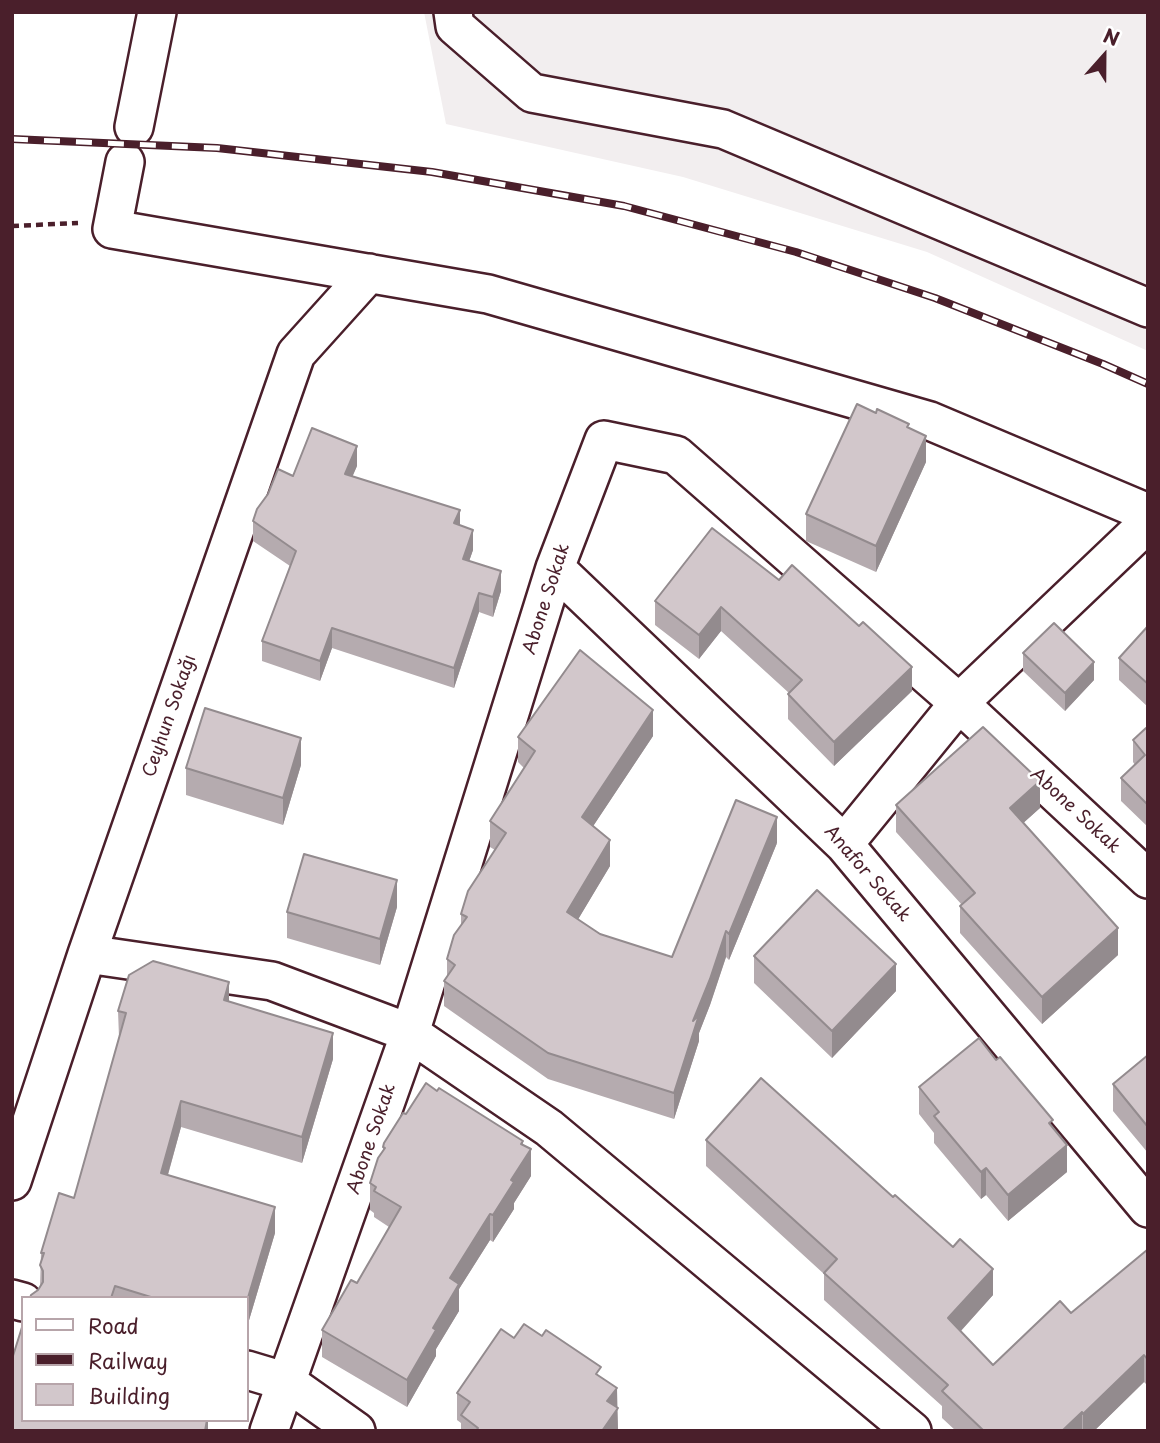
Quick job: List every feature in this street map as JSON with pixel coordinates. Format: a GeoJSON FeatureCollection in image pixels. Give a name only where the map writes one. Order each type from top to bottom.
{"type":"FeatureCollection","features":[{"type":"Feature","properties":{"kind":"street"},"geometry":{"type":"LineString","coordinates":[[157,12],[111,229],[488,294],[930,421],[1148,513]]}},
{"type":"Feature","properties":{"kind":"street"},"geometry":{"type":"LineString","coordinates":[[453,12],[455,26],[532,93],[723,129],[1148,308]]}},
{"type":"Feature","properties":{"kind":"street","name":"Ceyhun Sokağı"},"geometry":{"type":"LineString","coordinates":[[12,1181],[296,354],[369,273]]}},
{"type":"Feature","properties":{"kind":"street","name":"Abone Sokak"},"geometry":{"type":"LineString","coordinates":[[269,1431],[410,1033],[555,568],[604,440],[676,456],[959,704],[1148,879]]}},
{"type":"Feature","properties":{"kind":"street"},"geometry":{"type":"LineString","coordinates":[[844,844],[959,704],[1148,523]]}},
{"type":"Feature","properties":{"kind":"street","name":"Anafor Sokak"},"geometry":{"type":"LineString","coordinates":[[555,568],[844,844],[1148,1208]]}},
{"type":"Feature","properties":{"kind":"street"},"geometry":{"type":"LineString","coordinates":[[88,954],[272,981],[410,1033],[550,1128],[912,1431]]}},
{"type":"Feature","properties":{"kind":"street"},"geometry":{"type":"LineString","coordinates":[[248,1370],[287,1382],[356,1431]]}},
{"type":"Feature","properties":{"kind":"path"},"geometry":{"type":"LineString","coordinates":[[12,226],[76,222],[111,229]]}},
{"type":"Feature","properties":{"kind":"shaded area"},"geometry":{"type":"Polygon","coordinates":[[[424,12],[1148,12],[1148,351],[927,252],[683,177],[446,124],[424,12]]]}},
{"type":"Feature","properties":{"kind":"building"},"geometry":{"type":"Polygon","coordinates":[[[857,404],[876,413],[877,409],[909,424],[907,427],[926,436],[876,546],[806,514],[857,404]]]}},
{"type":"Feature","properties":{"kind":"building"},"geometry":{"type":"Polygon","coordinates":[[[312,428],[357,446],[345,474],[460,510],[454,523],[473,530],[463,559],[501,571],[493,597],[479,593],[454,668],[332,628],[320,661],[262,641],[296,551],[253,521],[278,469],[293,476],[312,428]]]}},
{"type":"Feature","properties":{"kind":"building"},"geometry":{"type":"Polygon","coordinates":[[[712,528],[779,580],[792,565],[859,626],[863,622],[912,667],[834,742],[788,694],[802,680],[721,607],[699,635],[655,601],[712,528]]]}},
{"type":"Feature","properties":{"kind":"building"},"geometry":{"type":"Polygon","coordinates":[[[1054,623],[1094,662],[1065,693],[1023,653],[1054,623]]]}},
{"type":"Feature","properties":{"kind":"building"},"geometry":{"type":"Polygon","coordinates":[[[1148,626],[1148,684],[1119,658],[1148,626]]]}},
{"type":"Feature","properties":{"kind":"building"},"geometry":{"type":"Polygon","coordinates":[[[580,650],[653,710],[582,817],[610,840],[567,912],[600,934],[672,957],[736,800],[777,817],[729,934],[726,931],[693,1021],[699,1015],[674,1093],[548,1053],[444,981],[455,965],[447,959],[454,935],[467,917],[461,914],[468,891],[506,833],[490,821],[535,751],[518,737],[580,650]]]}},
{"type":"Feature","properties":{"kind":"building"},"geometry":{"type":"Polygon","coordinates":[[[205,708],[301,738],[283,798],[186,768],[205,708]]]}},
{"type":"Feature","properties":{"kind":"building"},"geometry":{"type":"Polygon","coordinates":[[[983,727],[1040,781],[1010,808],[1118,928],[1042,997],[960,906],[975,893],[896,805],[983,727]]]}},
{"type":"Feature","properties":{"kind":"building"},"geometry":{"type":"Polygon","coordinates":[[[1146,728],[1148,805],[1121,778],[1145,755],[1133,740],[1146,728]]]}},
{"type":"Feature","properties":{"kind":"building"},"geometry":{"type":"Polygon","coordinates":[[[304,854],[397,880],[380,939],[287,912],[304,854]]]}},
{"type":"Feature","properties":{"kind":"building"},"geometry":{"type":"Polygon","coordinates":[[[817,890],[896,964],[832,1031],[754,956],[817,890]]]}},
{"type":"Feature","properties":{"kind":"building"},"geometry":{"type":"Polygon","coordinates":[[[153,961],[229,982],[224,1000],[333,1033],[302,1137],[181,1101],[161,1173],[275,1207],[248,1298],[148,1296],[115,1286],[112,1296],[31,1296],[43,1282],[40,1265],[44,1253],[41,1253],[59,1193],[74,1198],[126,1013],[118,1011],[129,975],[153,961]]]}},
{"type":"Feature","properties":{"kind":"building"},"geometry":{"type":"Polygon","coordinates":[[[979,1038],[996,1060],[1000,1057],[1053,1120],[1049,1123],[1067,1145],[1008,1195],[986,1168],[981,1172],[934,1116],[939,1112],[919,1087],[979,1038]]]}},
{"type":"Feature","properties":{"kind":"building"},"geometry":{"type":"Polygon","coordinates":[[[1148,1055],[1148,1127],[1113,1084],[1148,1055]]]}},
{"type":"Feature","properties":{"kind":"building"},"geometry":{"type":"Polygon","coordinates":[[[761,1078],[893,1197],[895,1195],[953,1247],[960,1239],[993,1269],[948,1318],[993,1365],[1060,1301],[1071,1313],[1147,1250],[1148,1360],[1144,1355],[1062,1431],[984,1431],[942,1391],[948,1385],[824,1273],[837,1259],[706,1140],[761,1078]]]}},
{"type":"Feature","properties":{"kind":"building"},"geometry":{"type":"Polygon","coordinates":[[[426,1083],[437,1091],[439,1088],[523,1141],[521,1144],[531,1149],[511,1180],[514,1182],[493,1215],[490,1214],[450,1278],[459,1284],[407,1380],[322,1330],[351,1280],[357,1283],[401,1207],[374,1191],[376,1187],[370,1183],[378,1158],[385,1148],[384,1143],[426,1083]]]}},
{"type":"Feature","properties":{"kind":"building"},"geometry":{"type":"Polygon","coordinates":[[[524,1324],[542,1336],[546,1330],[601,1367],[596,1374],[617,1388],[607,1401],[618,1408],[602,1431],[476,1431],[478,1428],[461,1415],[470,1402],[457,1393],[501,1329],[514,1338],[524,1324]]]}},
{"type":"Feature","properties":{"kind":"building"},"geometry":{"type":"Polygon","coordinates":[[[21,1330],[21,1422],[207,1422],[205,1431],[12,1431],[12,1359],[21,1330]]]}},
{"type":"Feature","properties":{"kind":"railway"},"geometry":{"type":"LineString","coordinates":[[12,139],[217,148],[432,172],[624,206],[796,252],[935,298],[1148,384]]}}]}
